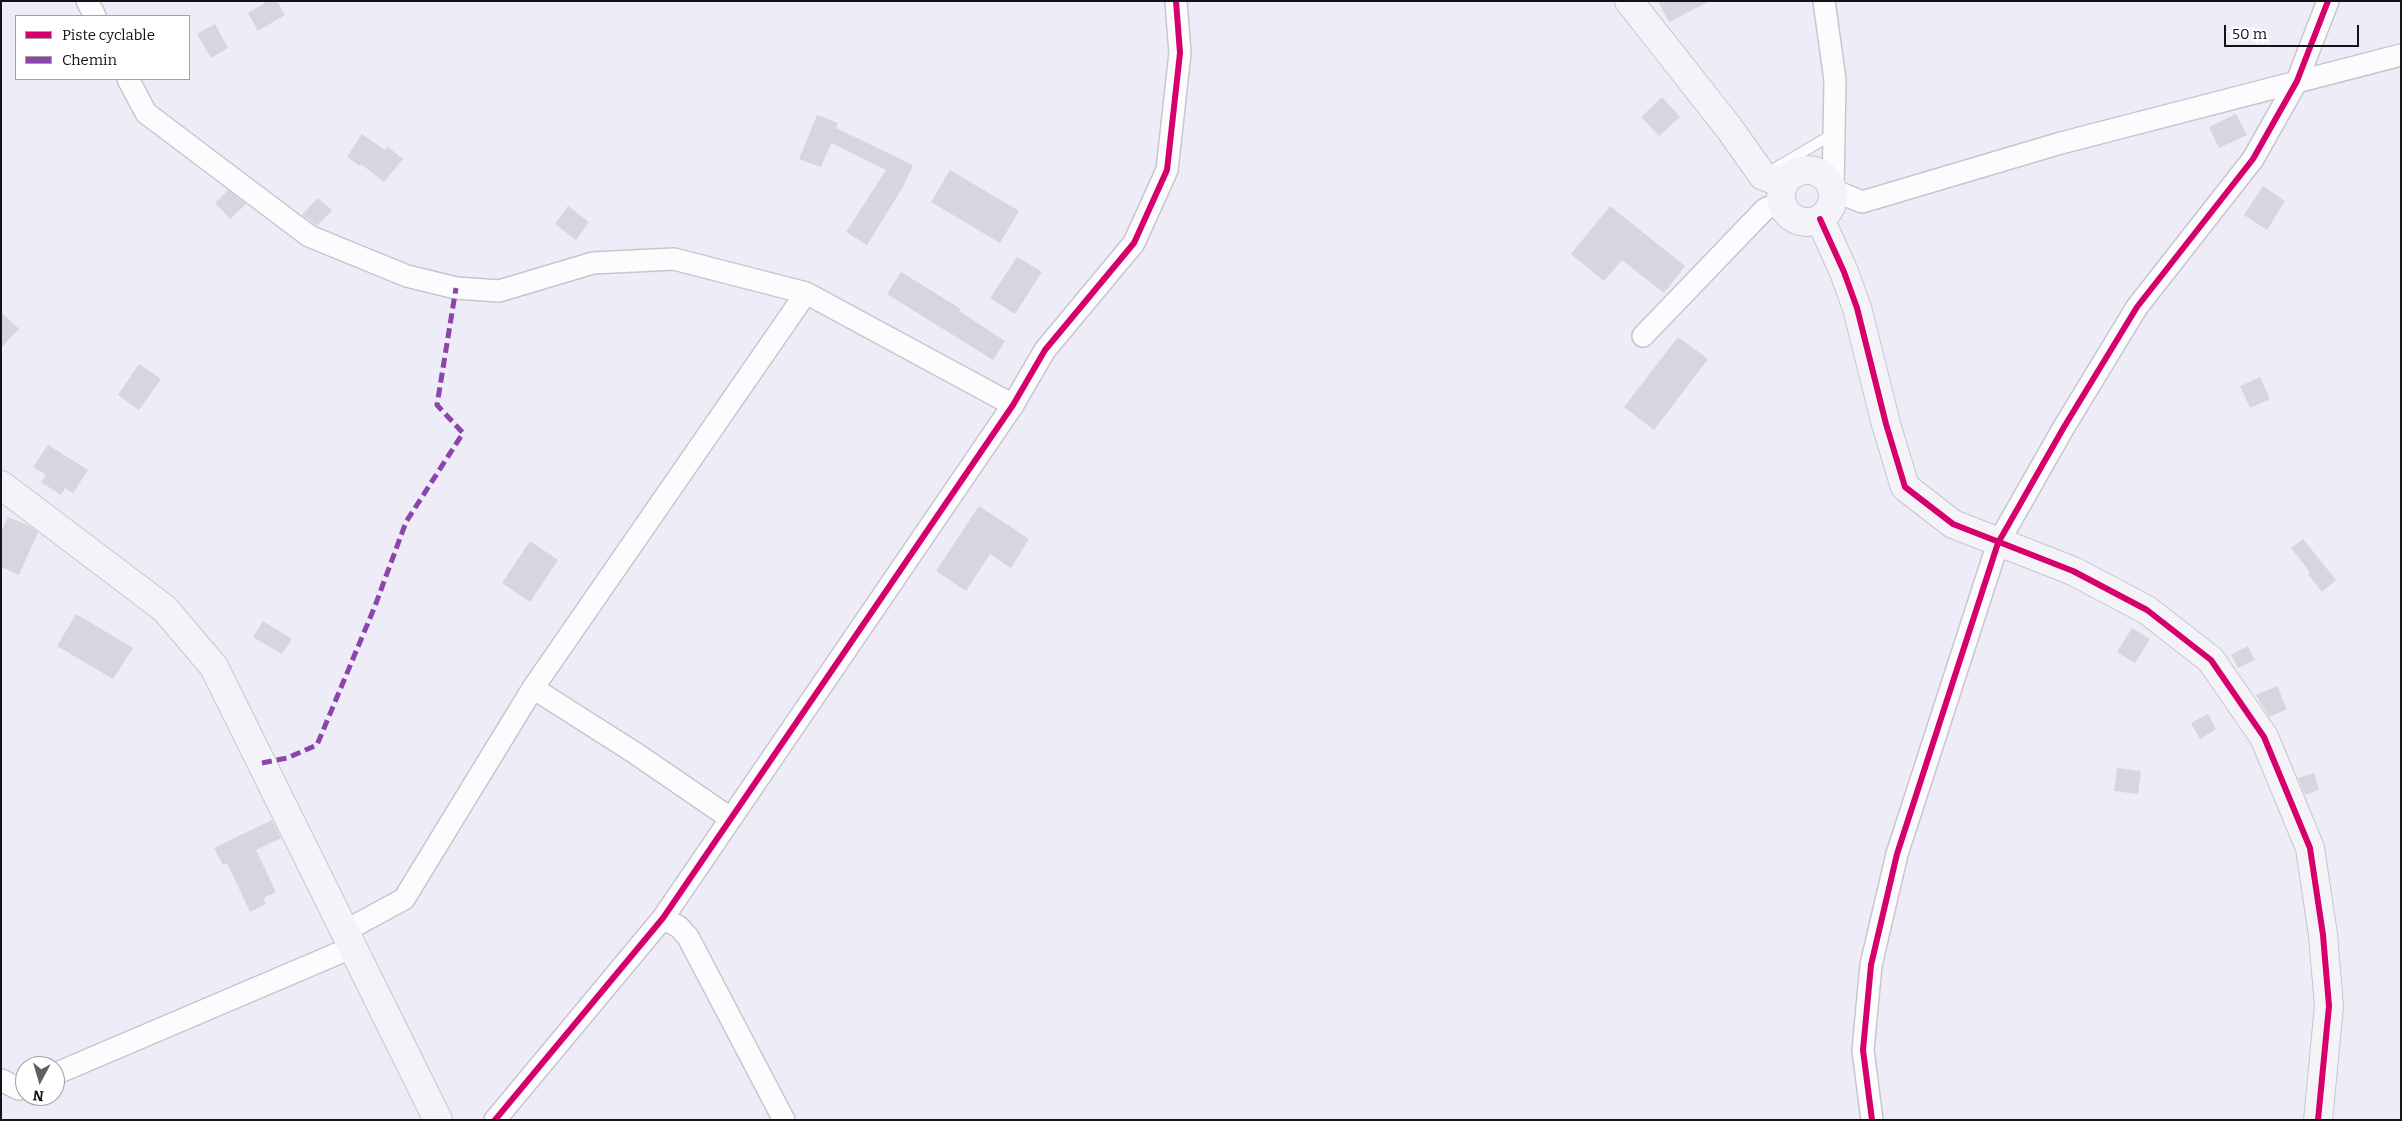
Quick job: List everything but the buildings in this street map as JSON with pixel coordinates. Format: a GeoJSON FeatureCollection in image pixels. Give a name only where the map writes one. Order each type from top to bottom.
{"type":"FeatureCollection","features":[{"type":"Feature","properties":{"kind":"street"},"geometry":{"type":"LineString","coordinates":[[87,1],[94,15]]}},
{"type":"Feature","properties":{"kind":"street"},"geometry":{"type":"LineString","coordinates":[[495,1120],[663,918],[1013,405],[1045,350],[1134,243],[1167,170],[1180,53],[1176,1]]}},
{"type":"Feature","properties":{"kind":"street"},"geometry":{"type":"LineString","coordinates":[[1629,1],[1776,187],[1786,213],[1796,220],[1809,222],[1820,219],[1828,211],[1833,201],[1835,80],[1824,1]]}},
{"type":"Feature","properties":{"kind":"street"},"geometry":{"type":"LineString","coordinates":[[1872,1120],[1863,1050],[1871,965],[1897,854],[1998,543],[2064,427],[2137,307],[2253,159],[2296,81],[2328,1]]}},
{"type":"Feature","properties":{"kind":"street"},"geometry":{"type":"LineString","coordinates":[[1643,336],[1765,209],[1776,187],[1795,172],[1810,170],[1824,176],[1832,190],[1862,202],[2061,143],[2401,55]]}},
{"type":"Feature","properties":{"kind":"street"},"geometry":{"type":"LineString","coordinates":[[129,80],[146,113],[308,236],[407,276],[456,288],[499,291],[593,263],[674,259],[806,293],[1013,405]]}},
{"type":"Feature","properties":{"kind":"street"},"geometry":{"type":"LineString","coordinates":[[1820,219],[1844,272],[1857,308],[1886,424],[1905,487],[1954,524],[1998,543],[2073,571],[2147,610],[2210,660],[2264,736],[2310,848],[2323,935],[2329,1006],[2318,1120]]}},
{"type":"Feature","properties":{"kind":"street"},"geometry":{"type":"LineString","coordinates":[[65,1069],[349,939],[404,899],[533,688],[806,293]]}},
{"type":"Feature","properties":{"kind":"street"},"geometry":{"type":"LineString","coordinates":[[1,486],[165,609],[214,667],[438,1120]]}},
{"type":"Feature","properties":{"kind":"street"},"geometry":{"type":"LineString","coordinates":[[533,688],[635,753],[730,818]]}},
{"type":"Feature","properties":{"kind":"street"},"geometry":{"type":"LineString","coordinates":[[663,918],[679,927],[688,937],[784,1120]]}},
{"type":"Feature","properties":{"kind":"street"},"geometry":{"type":"LineString","coordinates":[[1,1080],[15,1087]]}},
{"type":"Feature","properties":{"kind":"lane"},"geometry":{"type":"LineString","coordinates":[[1776,187],[1833,134]]}},
{"type":"Feature","properties":{"kind":"marked path"},"geometry":{"type":"LineString","coordinates":[[262,763],[287,758],[317,745],[375,606],[406,522],[463,433],[437,405],[456,288]]}},
{"type":"Feature","properties":{"kind":"cycle path"},"geometry":{"type":"LineString","coordinates":[[495,1120],[663,918],[1013,405],[1045,350],[1134,243],[1167,170],[1180,53],[1176,1]]}},
{"type":"Feature","properties":{"kind":"cycle path"},"geometry":{"type":"LineString","coordinates":[[1872,1120],[1863,1050],[1871,965],[1897,854],[1998,543],[2064,427],[2137,307],[2253,159],[2297,81],[2328,1]]}},
{"type":"Feature","properties":{"kind":"cycle path"},"geometry":{"type":"LineString","coordinates":[[1820,219],[1844,272],[1857,308],[1886,424],[1905,487],[1953,524],[2073,571],[2147,610],[2211,660],[2264,737],[2310,848],[2323,935],[2329,1006],[2318,1120]]}}]}
